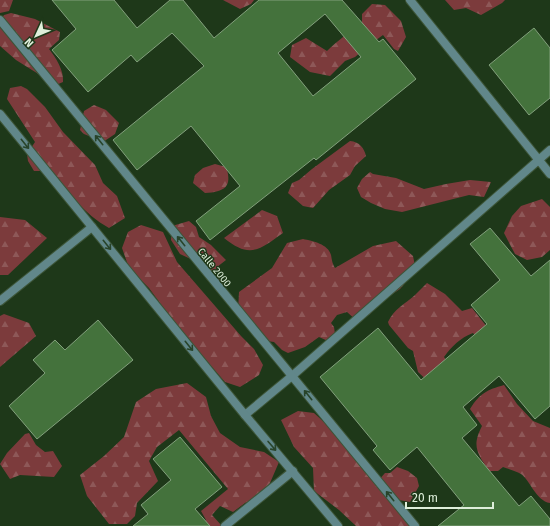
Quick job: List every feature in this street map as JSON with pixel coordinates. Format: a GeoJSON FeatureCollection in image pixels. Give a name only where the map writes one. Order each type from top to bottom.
{"type":"FeatureCollection","features":[{"type":"Feature","properties":{"kind":"street"},"geometry":{"type":"LineString","coordinates":[[410,0],[550,174]]}},
{"type":"Feature","properties":{"kind":"street","name":"Calle 2000"},"geometry":{"type":"LineString","coordinates":[[0,20],[415,526]]}},
{"type":"Feature","properties":{"kind":"street"},"geometry":{"type":"LineString","coordinates":[[0,114],[245,415],[338,526]]}},
{"type":"Feature","properties":{"kind":"street"},"geometry":{"type":"LineString","coordinates":[[245,415],[292,376],[550,150]]}},
{"type":"Feature","properties":{"kind":"street"},"geometry":{"type":"LineString","coordinates":[[0,300],[92,227]]}},
{"type":"Feature","properties":{"kind":"street"},"geometry":{"type":"LineString","coordinates":[[225,526],[292,471]]}},
{"type":"Feature","properties":{"kind":"green space"},"geometry":{"type":"Polygon","coordinates":[[[0,0],[13,0],[9,11],[0,13],[0,0]]]}},
{"type":"Feature","properties":{"kind":"green space"},"geometry":{"type":"Polygon","coordinates":[[[223,0],[254,0],[251,4],[240,9],[223,0]]]}},
{"type":"Feature","properties":{"kind":"green space"},"geometry":{"type":"Polygon","coordinates":[[[445,0],[505,0],[481,15],[466,8],[454,10],[445,0]]]}},
{"type":"Feature","properties":{"kind":"green space"},"geometry":{"type":"Polygon","coordinates":[[[372,4],[385,5],[401,21],[406,37],[398,51],[394,49],[383,35],[355,57],[345,61],[330,76],[310,72],[290,57],[292,45],[306,38],[327,51],[362,23],[362,14],[372,4]]]}},
{"type":"Feature","properties":{"kind":"green space"},"geometry":{"type":"Polygon","coordinates":[[[11,13],[35,19],[60,32],[59,40],[49,49],[57,60],[61,69],[63,82],[56,85],[16,60],[0,46],[0,21],[4,15],[11,13]]]}},
{"type":"Feature","properties":{"kind":"green space"},"geometry":{"type":"Polygon","coordinates":[[[21,86],[27,89],[45,107],[63,132],[95,165],[103,183],[117,196],[125,218],[109,228],[84,209],[49,171],[34,171],[28,161],[27,154],[35,142],[7,99],[10,88],[21,86]]]}},
{"type":"Feature","properties":{"kind":"green space"},"geometry":{"type":"Polygon","coordinates":[[[94,105],[106,110],[119,123],[115,134],[103,142],[84,134],[80,130],[84,111],[94,105]]]}},
{"type":"Feature","properties":{"kind":"green space"},"geometry":{"type":"Polygon","coordinates":[[[350,141],[361,146],[366,156],[355,166],[350,175],[329,190],[313,208],[303,206],[288,193],[292,183],[299,180],[350,141]]]}},
{"type":"Feature","properties":{"kind":"green space"},"geometry":{"type":"Polygon","coordinates":[[[215,164],[226,167],[228,174],[227,184],[222,190],[205,193],[193,183],[195,175],[203,168],[215,164]]]}},
{"type":"Feature","properties":{"kind":"green space"},"geometry":{"type":"Polygon","coordinates":[[[370,172],[373,174],[396,178],[424,189],[470,180],[491,182],[484,197],[469,195],[402,212],[385,209],[361,197],[357,188],[362,179],[370,172]]]}},
{"type":"Feature","properties":{"kind":"green space"},"geometry":{"type":"Polygon","coordinates":[[[542,199],[550,207],[550,250],[542,257],[527,260],[515,254],[504,233],[512,216],[521,206],[542,199]]]}},
{"type":"Feature","properties":{"kind":"green space"},"geometry":{"type":"Polygon","coordinates":[[[262,210],[277,216],[283,233],[261,248],[254,250],[248,250],[233,245],[224,238],[262,210]]]}},
{"type":"Feature","properties":{"kind":"green space"},"geometry":{"type":"Polygon","coordinates":[[[0,217],[25,220],[47,238],[8,275],[0,275],[0,217]]]}},
{"type":"Feature","properties":{"kind":"green space"},"geometry":{"type":"Polygon","coordinates":[[[189,221],[196,227],[199,237],[211,245],[226,260],[217,267],[229,281],[225,286],[215,280],[199,263],[180,254],[171,240],[172,226],[189,221]]]}},
{"type":"Feature","properties":{"kind":"green space"},"geometry":{"type":"Polygon","coordinates":[[[141,225],[163,232],[177,262],[254,349],[263,365],[259,375],[240,387],[225,382],[179,329],[149,288],[129,268],[122,248],[128,232],[141,225]]]}},
{"type":"Feature","properties":{"kind":"green space"},"geometry":{"type":"Polygon","coordinates":[[[303,239],[320,244],[327,248],[335,268],[373,246],[396,241],[413,256],[416,271],[400,289],[388,297],[370,314],[357,321],[347,312],[337,315],[331,323],[334,327],[335,334],[328,341],[319,337],[305,347],[288,353],[282,350],[274,342],[260,340],[238,311],[239,292],[272,268],[287,243],[303,239]]]}},
{"type":"Feature","properties":{"kind":"green space"},"geometry":{"type":"Polygon","coordinates":[[[427,283],[445,294],[462,311],[472,308],[491,332],[483,344],[473,333],[464,337],[450,349],[444,357],[451,367],[432,385],[418,372],[413,351],[408,348],[388,322],[390,317],[397,310],[427,283]]]}},
{"type":"Feature","properties":{"kind":"green space"},"geometry":{"type":"Polygon","coordinates":[[[4,314],[29,323],[36,336],[0,367],[0,316],[4,314]]]}},
{"type":"Feature","properties":{"kind":"green space"},"geometry":{"type":"Polygon","coordinates":[[[187,383],[206,397],[211,416],[220,433],[240,447],[264,452],[279,462],[270,483],[262,496],[245,503],[233,512],[220,506],[212,515],[222,526],[198,526],[206,520],[201,511],[228,489],[179,430],[157,447],[149,461],[158,481],[137,503],[135,516],[127,524],[109,524],[87,496],[80,475],[104,456],[124,437],[136,402],[156,389],[187,383]]]}},
{"type":"Feature","properties":{"kind":"green space"},"geometry":{"type":"Polygon","coordinates":[[[504,385],[517,404],[533,421],[550,428],[550,503],[537,495],[521,474],[503,467],[498,471],[489,471],[477,450],[477,440],[482,426],[470,409],[477,399],[484,393],[504,385]]]}},
{"type":"Feature","properties":{"kind":"green space"},"geometry":{"type":"Polygon","coordinates":[[[298,411],[314,413],[337,434],[378,481],[385,473],[390,473],[397,467],[408,471],[417,478],[419,486],[410,502],[387,498],[413,526],[356,526],[339,510],[314,491],[313,468],[294,447],[281,420],[298,411]]]}},
{"type":"Feature","properties":{"kind":"green space"},"geometry":{"type":"Polygon","coordinates":[[[29,433],[36,445],[45,452],[53,451],[62,466],[54,477],[20,475],[10,479],[0,464],[7,453],[25,434],[29,433]]]}},
{"type":"Feature","properties":{"kind":"building"},"geometry":{"type":"Polygon","coordinates":[[[52,0],[114,0],[137,28],[170,0],[183,0],[214,38],[259,0],[342,0],[379,42],[383,39],[416,79],[316,160],[314,158],[210,240],[196,221],[240,186],[191,126],[137,170],[113,140],[204,66],[172,33],[137,62],[131,55],[88,92],[52,50],[76,29],[52,0]],[[325,14],[278,53],[313,96],[361,57],[325,14]]]}},
{"type":"Feature","properties":{"kind":"building"},"geometry":{"type":"Polygon","coordinates":[[[534,28],[550,48],[550,98],[529,115],[489,65],[534,28]]]}},
{"type":"Feature","properties":{"kind":"building"},"geometry":{"type":"Polygon","coordinates":[[[490,228],[531,276],[550,260],[550,406],[535,419],[499,376],[463,407],[477,425],[462,438],[519,506],[531,496],[550,519],[550,526],[438,526],[464,505],[417,447],[390,470],[373,450],[377,446],[320,377],[378,328],[421,380],[487,324],[471,305],[500,280],[470,244],[490,228]]]}},
{"type":"Feature","properties":{"kind":"building"},"geometry":{"type":"Polygon","coordinates":[[[98,320],[133,360],[37,439],[9,406],[45,373],[33,360],[55,340],[65,350],[98,320]]]}},
{"type":"Feature","properties":{"kind":"building"},"geometry":{"type":"Polygon","coordinates":[[[180,437],[222,487],[195,509],[210,526],[133,526],[148,514],[141,505],[171,480],[153,459],[180,437]]]}}]}
